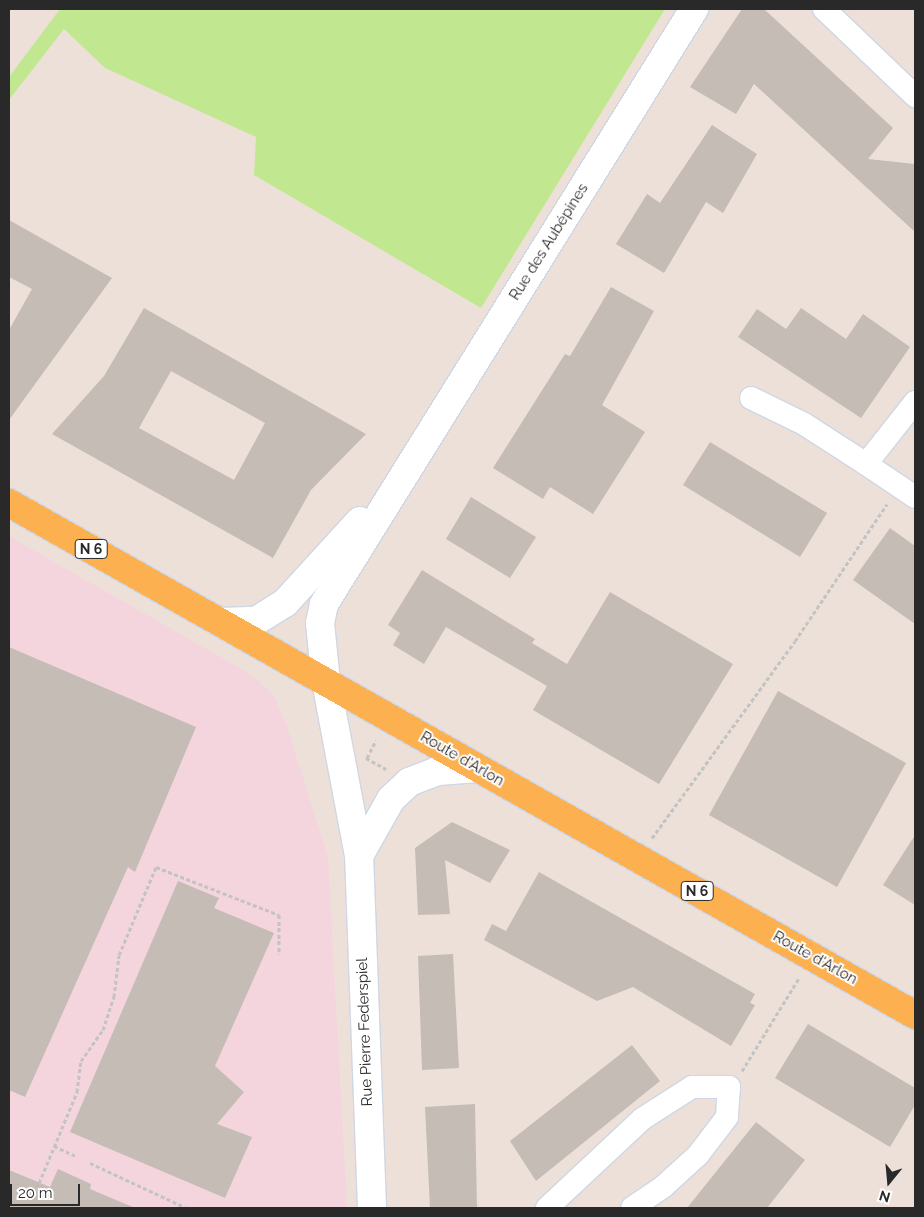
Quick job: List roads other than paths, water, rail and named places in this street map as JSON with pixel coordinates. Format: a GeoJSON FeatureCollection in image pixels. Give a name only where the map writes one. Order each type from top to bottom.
{"type":"FeatureCollection","features":[{"type":"Feature","properties":{"kind":"main road","name":"Route d'Arlon"},"geometry":{"type":"LineString","coordinates":[[9,503],[915,1015]]}},
{"type":"Feature","properties":{"kind":"street","name":"Rue des Aubépines"},"geometry":{"type":"LineString","coordinates":[[326,682],[320,623],[324,604],[694,9]]}},
{"type":"Feature","properties":{"kind":"street"},"geometry":{"type":"LineString","coordinates":[[824,9],[915,96]]}},
{"type":"Feature","properties":{"kind":"street"},"geometry":{"type":"LineString","coordinates":[[751,398],[804,424],[907,492]]}},
{"type":"Feature","properties":{"kind":"street"},"geometry":{"type":"LineString","coordinates":[[866,464],[915,402]]}},
{"type":"Feature","properties":{"kind":"street","name":"Rue des Aubépines"},"geometry":{"type":"LineString","coordinates":[[219,622],[256,621],[285,603],[402,476]]}},
{"type":"Feature","properties":{"kind":"street","name":"Rue Pierre Federspiel"},"geometry":{"type":"LineString","coordinates":[[326,682],[358,856],[372,1208]]}},
{"type":"Feature","properties":{"kind":"street"},"geometry":{"type":"LineString","coordinates":[[358,856],[391,799],[408,782],[438,771],[478,768]]}},
{"type":"Feature","properties":{"kind":"street"},"geometry":{"type":"LineString","coordinates":[[547,1208],[642,1119],[692,1087],[729,1087],[727,1117],[698,1154],[663,1187],[632,1208]]}}]}
